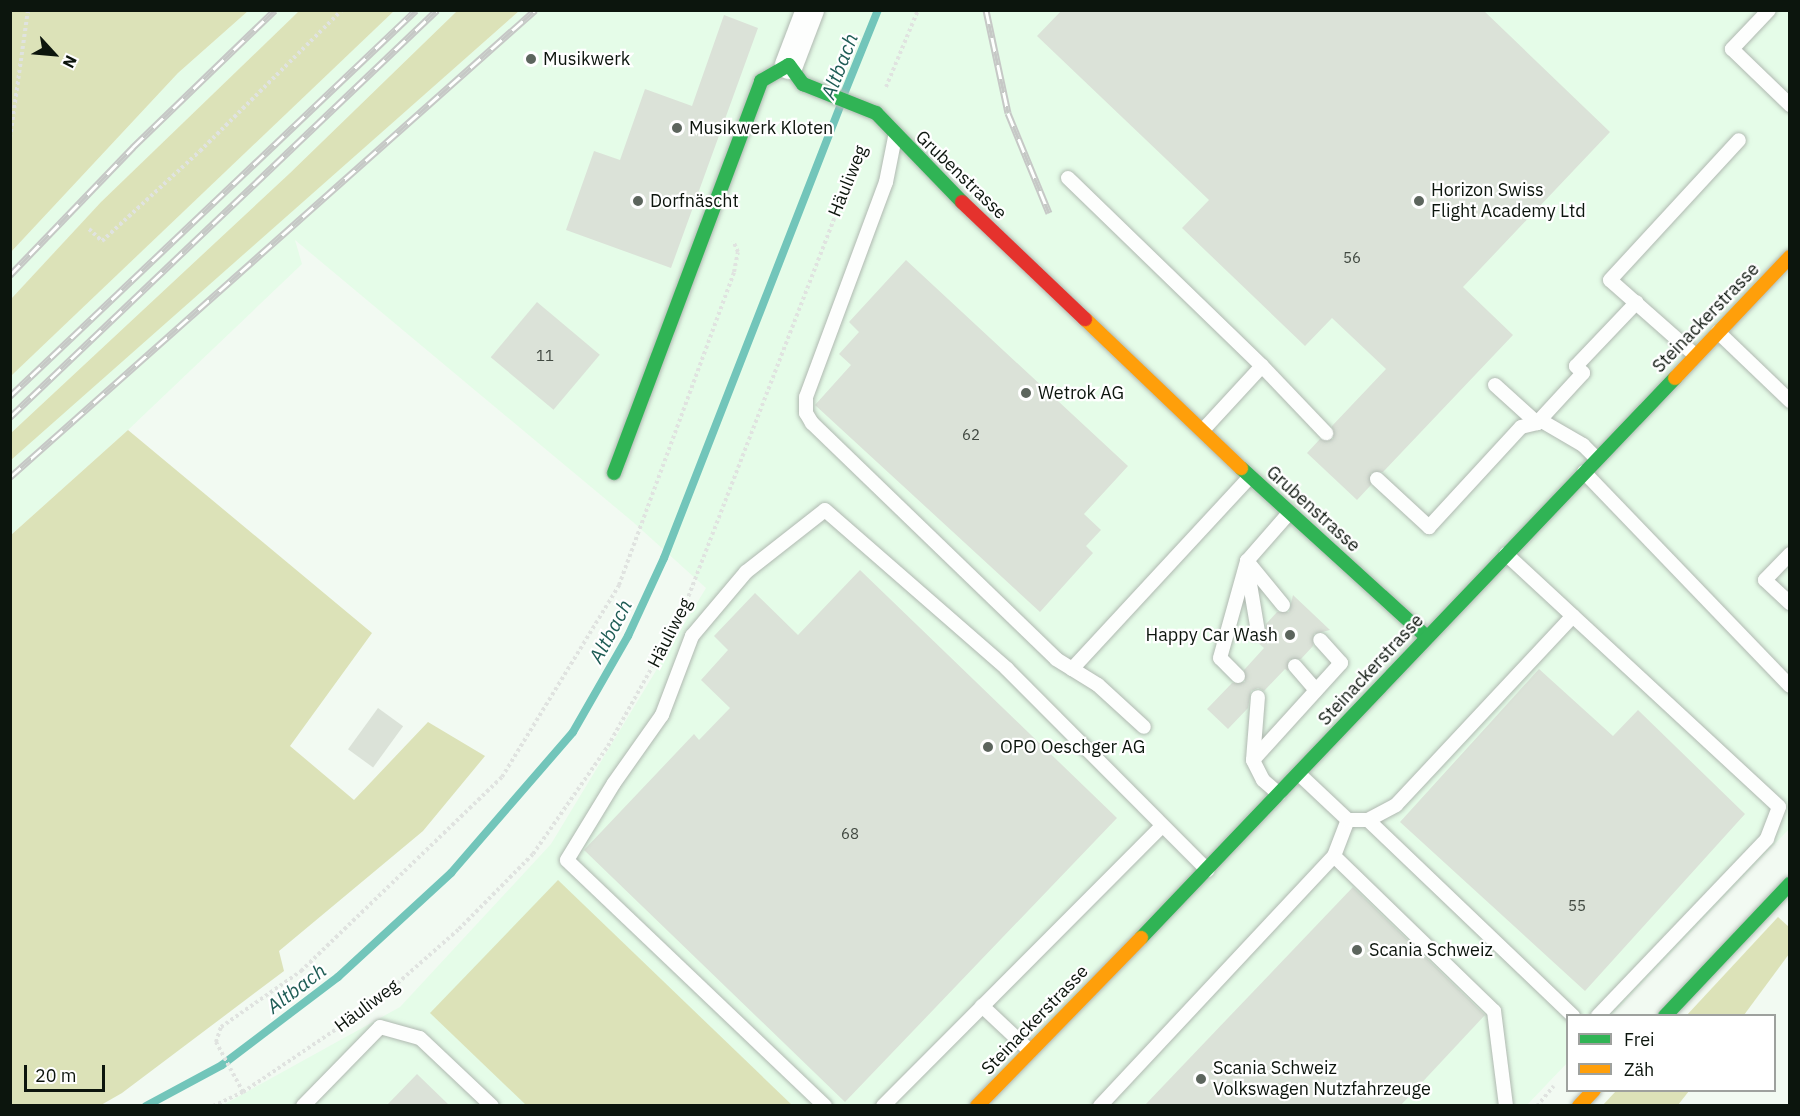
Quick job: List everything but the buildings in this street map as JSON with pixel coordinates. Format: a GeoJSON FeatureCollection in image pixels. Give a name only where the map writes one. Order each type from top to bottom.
{"type":"FeatureCollection","features":[{"type":"Feature","properties":{"kind":"street"},"geometry":{"type":"LineString","coordinates":[[614,473],[761,81],[789,65],[810,10]]}},
{"type":"Feature","properties":{"kind":"street","name":"Grubenstrasse"},"geometry":{"type":"LineString","coordinates":[[789,65],[803,84],[870,111],[1289,513],[1427,637]]}},
{"type":"Feature","properties":{"kind":"street","name":"Steinackerstrasse"},"geometry":{"type":"LineString","coordinates":[[977,1106],[1207,870],[1790,257]]}},
{"type":"Feature","properties":{"kind":"street"},"geometry":{"type":"LineString","coordinates":[[1667,1014],[1790,884]]}},
{"type":"Feature","properties":{"kind":"street"},"geometry":{"type":"LineString","coordinates":[[1579,1106],[1592,1092]]}},
{"type":"Feature","properties":{"kind":"lane"},"geometry":{"type":"LineString","coordinates":[[1769,10],[1732,49],[1790,105]]}},
{"type":"Feature","properties":{"kind":"lane"},"geometry":{"type":"LineString","coordinates":[[895,135],[886,182],[806,397],[806,413],[812,423],[1056,659],[1098,685],[1144,728]]}},
{"type":"Feature","properties":{"kind":"lane"},"geometry":{"type":"LineString","coordinates":[[1695,355],[1610,280],[1739,140]]}},
{"type":"Feature","properties":{"kind":"lane"},"geometry":{"type":"LineString","coordinates":[[1068,178],[1262,366],[1326,433]]}},
{"type":"Feature","properties":{"kind":"lane"},"geometry":{"type":"LineString","coordinates":[[1377,479],[1429,527],[1521,427],[1538,422],[1583,373],[1576,366],[1636,302]]}},
{"type":"Feature","properties":{"kind":"lane"},"geometry":{"type":"LineString","coordinates":[[1718,332],[1790,401]]}},
{"type":"Feature","properties":{"kind":"lane"},"geometry":{"type":"LineString","coordinates":[[1202,430],[1262,366]]}},
{"type":"Feature","properties":{"kind":"lane"},"geometry":{"type":"LineString","coordinates":[[1495,385],[1538,422],[1583,445],[1597,459]]}},
{"type":"Feature","properties":{"kind":"lane"},"geometry":{"type":"LineString","coordinates":[[1584,472],[1790,686]]}},
{"type":"Feature","properties":{"kind":"lane"},"geometry":{"type":"LineString","coordinates":[[1072,669],[1251,477]]}},
{"type":"Feature","properties":{"kind":"lane"},"geometry":{"type":"LineString","coordinates":[[825,1106],[567,860],[614,783],[662,715],[692,636],[746,572],[825,510],[1007,669],[1161,827],[1207,870]]}},
{"type":"Feature","properties":{"kind":"lane"},"geometry":{"type":"LineString","coordinates":[[1238,676],[1220,658],[1247,561],[1289,513]]}},
{"type":"Feature","properties":{"kind":"lane"},"geometry":{"type":"LineString","coordinates":[[1506,554],[1779,807],[1767,839],[1600,1014]]}},
{"type":"Feature","properties":{"kind":"lane"},"geometry":{"type":"LineString","coordinates":[[1790,554],[1765,580],[1790,603]]}},
{"type":"Feature","properties":{"kind":"lane"},"geometry":{"type":"LineString","coordinates":[[1247,561],[1283,605]]}},
{"type":"Feature","properties":{"kind":"lane"},"geometry":{"type":"LineString","coordinates":[[1247,561],[1258,632]]}},
{"type":"Feature","properties":{"kind":"lane"},"geometry":{"type":"LineString","coordinates":[[1298,773],[1348,820],[1368,820],[1396,805],[1573,616]]}},
{"type":"Feature","properties":{"kind":"lane"},"geometry":{"type":"LineString","coordinates":[[1253,760],[1341,663],[1320,640]]}},
{"type":"Feature","properties":{"kind":"lane"},"geometry":{"type":"LineString","coordinates":[[1295,666],[1316,690]]}},
{"type":"Feature","properties":{"kind":"lane"},"geometry":{"type":"LineString","coordinates":[[1258,697],[1253,760],[1263,780],[1279,794]]}},
{"type":"Feature","properties":{"kind":"lane"},"geometry":{"type":"LineString","coordinates":[[1101,1106],[1334,856],[1348,820]]}},
{"type":"Feature","properties":{"kind":"lane"},"geometry":{"type":"LineString","coordinates":[[1368,820],[1572,1014]]}},
{"type":"Feature","properties":{"kind":"lane"},"geometry":{"type":"LineString","coordinates":[[883,1106],[1161,827]]}},
{"type":"Feature","properties":{"kind":"lane"},"geometry":{"type":"LineString","coordinates":[[1334,856],[1494,1011],[1506,1106]]}},
{"type":"Feature","properties":{"kind":"lane"},"geometry":{"type":"LineString","coordinates":[[982,1006],[1030,1051]]}},
{"type":"Feature","properties":{"kind":"lane"},"geometry":{"type":"LineString","coordinates":[[303,1106],[380,1027],[420,1038],[492,1106]]}},
{"type":"Feature","properties":{"kind":"path"},"geometry":{"type":"LineString","coordinates":[[10,138],[28,10]]}},
{"type":"Feature","properties":{"kind":"path"},"geometry":{"type":"LineString","coordinates":[[89,228],[102,241],[342,10]]}},
{"type":"Feature","properties":{"kind":"path","name":"Häuliweg"},"geometry":{"type":"LineString","coordinates":[[676,624],[870,111],[918,10]]}},
{"type":"Feature","properties":{"kind":"path"},"geometry":{"type":"LineString","coordinates":[[243,1092],[216,1042],[221,1027],[301,971],[502,777],[619,585],[734,273],[738,252],[729,232],[708,222]]}},
{"type":"Feature","properties":{"kind":"path","name":"Häuliweg"},"geometry":{"type":"LineString","coordinates":[[213,1106],[243,1092],[375,1003],[459,929],[532,854],[608,746],[670,634]]}},
{"type":"Feature","properties":{"kind":"shaded area"},"geometry":{"type":"Polygon","coordinates":[[[10,11],[248,11],[178,73],[11,252],[10,11]]]}},
{"type":"Feature","properties":{"kind":"shaded area"},"geometry":{"type":"Polygon","coordinates":[[[248,11],[299,11],[101,202],[11,299],[11,252],[178,73],[248,11]]]}},
{"type":"Feature","properties":{"kind":"shaded area"},"geometry":{"type":"Polygon","coordinates":[[[299,11],[394,11],[11,376],[11,299],[101,202],[299,11]]]}},
{"type":"Feature","properties":{"kind":"shaded area"},"geometry":{"type":"Polygon","coordinates":[[[394,11],[457,11],[290,173],[11,433],[11,376],[394,11]]]}},
{"type":"Feature","properties":{"kind":"shaded area"},"geometry":{"type":"Polygon","coordinates":[[[457,11],[519,11],[11,460],[11,433],[290,173],[457,11]]]}},
{"type":"Feature","properties":{"kind":"shaded area"},"geometry":{"type":"Polygon","coordinates":[[[519,11],[1789,11],[1789,829],[1613,1014],[1566,1014],[1566,1064],[1527,1105],[223,1105],[400,1007],[551,844],[706,588],[633,522],[295,240],[302,264],[128,430],[11,535],[10,460],[519,11]]]}},
{"type":"Feature","properties":{"kind":"shaded area"},"geometry":{"type":"Polygon","coordinates":[[[128,430],[372,633],[290,746],[354,800],[428,722],[485,756],[423,831],[279,951],[284,971],[122,1093],[101,1105],[11,1105],[11,535],[128,430]]]}},
{"type":"Feature","properties":{"kind":"shaded area"},"geometry":{"type":"Polygon","coordinates":[[[558,880],[792,1105],[526,1105],[430,1013],[558,880]]]}},
{"type":"Feature","properties":{"kind":"shaded area"},"geometry":{"type":"Polygon","coordinates":[[[1778,917],[1789,927],[1789,954],[1745,1014],[1688,1014],[1778,917]]]}},
{"type":"Feature","properties":{"kind":"shaded area"},"geometry":{"type":"Polygon","coordinates":[[[1615,1092],[1688,1092],[1678,1105],[1602,1106],[1615,1092]]]}},
{"type":"Feature","properties":{"kind":"waterway","name":"Altbach"},"geometry":{"type":"LineString","coordinates":[[844,94],[878,10]]}},
{"type":"Feature","properties":{"kind":"waterway","name":"Altbach"},"geometry":{"type":"LineString","coordinates":[[146,1106],[222,1065],[338,977],[451,873],[573,732],[628,636],[664,558],[840,106]]}},
{"type":"Feature","properties":{"kind":"railway"},"geometry":{"type":"LineString","coordinates":[[10,275],[133,147],[275,10]]}},
{"type":"Feature","properties":{"kind":"railway"},"geometry":{"type":"LineString","coordinates":[[10,396],[416,10]]}},
{"type":"Feature","properties":{"kind":"railway"},"geometry":{"type":"LineString","coordinates":[[10,417],[437,10]]}},
{"type":"Feature","properties":{"kind":"railway"},"geometry":{"type":"LineString","coordinates":[[10,477],[535,10]]}},
{"type":"Feature","properties":{"kind":"railway"},"geometry":{"type":"LineString","coordinates":[[986,10],[1008,113],[1049,213]]}},
{"type":"Feature","properties":{"kind":"traffic: fast"},"geometry":{"type":"LineString","coordinates":[[614,473],[761,81],[789,65],[803,84],[876,113],[962,202]]}},
{"type":"Feature","properties":{"kind":"traffic: fast"},"geometry":{"type":"LineString","coordinates":[[1141,938],[1675,378]]}},
{"type":"Feature","properties":{"kind":"traffic: fast"},"geometry":{"type":"LineString","coordinates":[[1241,468],[1427,637]]}},
{"type":"Feature","properties":{"kind":"traffic: fast"},"geometry":{"type":"LineString","coordinates":[[1667,1014],[1790,884]]}},
{"type":"Feature","properties":{"kind":"traffic: slow"},"geometry":{"type":"LineString","coordinates":[[1675,378],[1790,257]]}},
{"type":"Feature","properties":{"kind":"traffic: slow"},"geometry":{"type":"LineString","coordinates":[[1085,319],[1241,468]]}},
{"type":"Feature","properties":{"kind":"traffic: slow"},"geometry":{"type":"LineString","coordinates":[[977,1106],[1141,938]]}},
{"type":"Feature","properties":{"kind":"traffic: slow"},"geometry":{"type":"LineString","coordinates":[[1579,1106],[1592,1092]]}},
{"type":"Feature","properties":{"kind":"traffic: jam"},"geometry":{"type":"LineString","coordinates":[[962,202],[1085,319]]}},
{"type":"Feature","properties":{"kind":"place","name":"Musikwerk"},"geometry":{"type":"Point","coordinates":[531,59]}},
{"type":"Feature","properties":{"kind":"place","name":"Musikwerk Kloten"},"geometry":{"type":"Point","coordinates":[677,128]}},
{"type":"Feature","properties":{"kind":"place","name":"Dorfnäscht"},"geometry":{"type":"Point","coordinates":[638,201]}},
{"type":"Feature","properties":{"kind":"place","name":"Horizon Swiss Flight Academy Ltd"},"geometry":{"type":"Point","coordinates":[1419,201]}},
{"type":"Feature","properties":{"kind":"place","name":"Wetrok AG"},"geometry":{"type":"Point","coordinates":[1026,393]}},
{"type":"Feature","properties":{"kind":"place","name":"Happy Car Wash"},"geometry":{"type":"Point","coordinates":[1290,635]}},
{"type":"Feature","properties":{"kind":"place","name":"OPO Oeschger AG"},"geometry":{"type":"Point","coordinates":[988,747]}},
{"type":"Feature","properties":{"kind":"place","name":"Scania Schweiz"},"geometry":{"type":"Point","coordinates":[1357,950]}},
{"type":"Feature","properties":{"kind":"place","name":"Scania Schweiz Volkswagen Nutzfahrzeuge"},"geometry":{"type":"Point","coordinates":[1201,1079]}}]}
